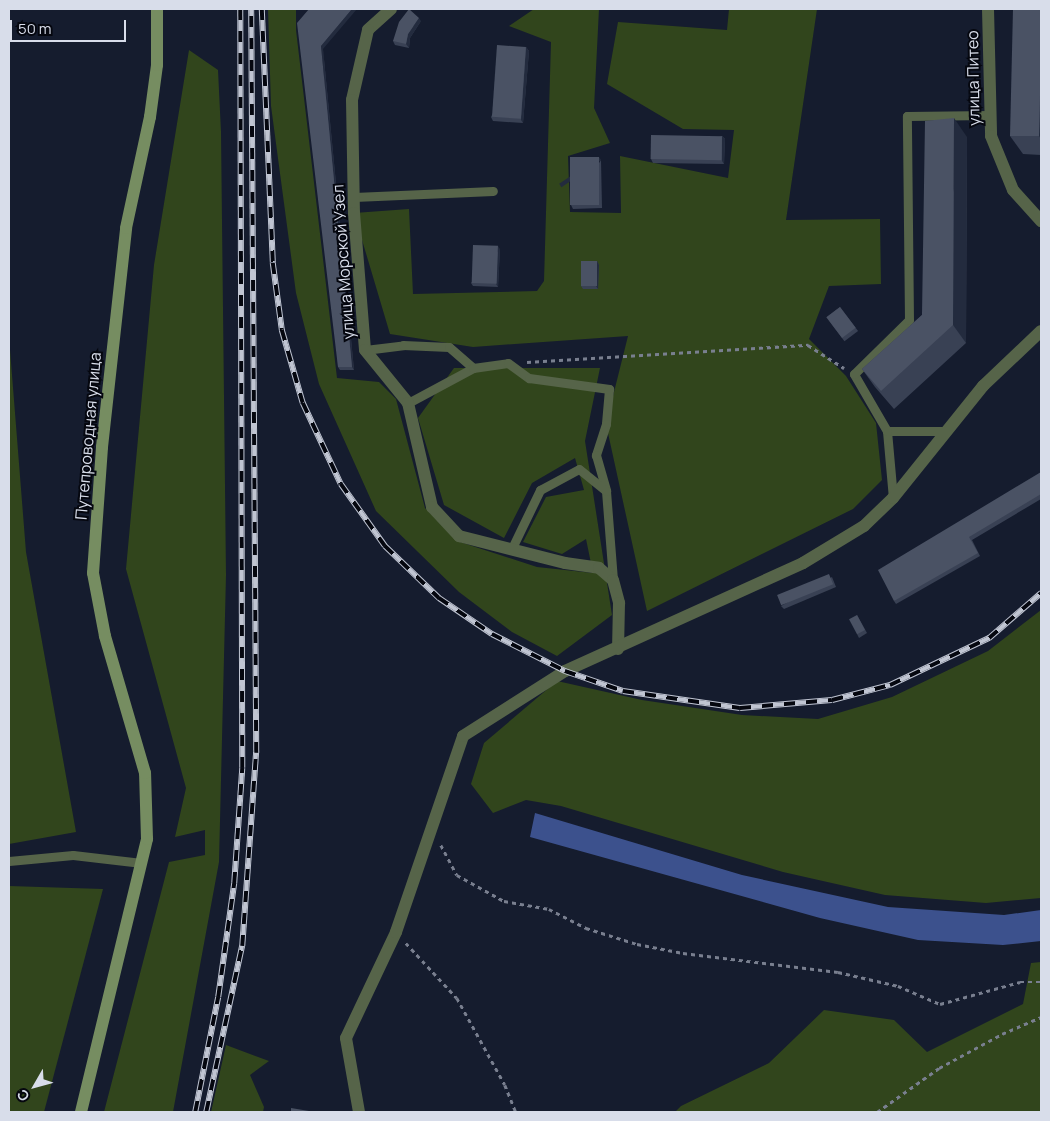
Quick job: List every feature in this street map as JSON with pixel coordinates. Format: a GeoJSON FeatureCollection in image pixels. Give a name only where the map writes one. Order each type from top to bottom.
{"type":"FeatureCollection","features":[{"type":"Feature","properties":{"kind":"main road","name":"Путепроводная улица"},"geometry":{"type":"LineString","coordinates":[[81,1112],[147,839],[145,772],[105,636],[93,573],[102,447],[126,228],[151,109],[157,65],[158,9]]}},
{"type":"Feature","properties":{"kind":"street","name":"улица Морской Узел"},"geometry":{"type":"LineString","coordinates":[[391,9],[368,30],[356,74],[351,138],[365,350],[408,403],[432,507],[459,536],[511,550],[599,568],[612,580]]}},
{"type":"Feature","properties":{"kind":"street","name":"улица Питео"},"geometry":{"type":"LineString","coordinates":[[988,9],[991,136],[1013,190],[1041,221]]}},
{"type":"Feature","properties":{"kind":"street"},"geometry":{"type":"LineString","coordinates":[[359,1112],[346,1038],[396,932],[464,736],[565,671],[618,649],[803,563],[864,526],[894,498],[983,386],[1041,331]]}},
{"type":"Feature","properties":{"kind":"street"},"geometry":{"type":"LineString","coordinates":[[612,580],[619,603],[618,649]]}},
{"type":"Feature","properties":{"kind":"lane"},"geometry":{"type":"LineString","coordinates":[[894,498],[887,431],[854,374],[909,320],[907,116],[990,114]]}},
{"type":"Feature","properties":{"kind":"lane"},"geometry":{"type":"LineString","coordinates":[[354,198],[493,191]]}},
{"type":"Feature","properties":{"kind":"lane"},"geometry":{"type":"LineString","coordinates":[[365,350],[403,346],[449,347],[473,368]]}},
{"type":"Feature","properties":{"kind":"lane"},"geometry":{"type":"LineString","coordinates":[[408,403],[473,368],[508,363],[529,378],[609,389],[606,424],[596,455],[606,491],[612,580]]}},
{"type":"Feature","properties":{"kind":"lane"},"geometry":{"type":"LineString","coordinates":[[887,431],[947,431]]}},
{"type":"Feature","properties":{"kind":"lane"},"geometry":{"type":"LineString","coordinates":[[511,550],[540,490],[579,469],[606,491]]}},
{"type":"Feature","properties":{"kind":"lane"},"geometry":{"type":"LineString","coordinates":[[9,861],[73,855],[142,863]]}},
{"type":"Feature","properties":{"kind":"path"},"geometry":{"type":"LineString","coordinates":[[508,363],[808,345],[854,374]]}},
{"type":"Feature","properties":{"kind":"path"},"geometry":{"type":"LineString","coordinates":[[432,828],[457,876],[504,901],[549,910],[586,928],[637,944],[683,953],[838,972],[898,986],[940,1004],[1020,982],[1041,982]]}},
{"type":"Feature","properties":{"kind":"path"},"geometry":{"type":"LineString","coordinates":[[396,932],[457,998],[505,1085],[516,1112]]}},
{"type":"Feature","properties":{"kind":"path"},"geometry":{"type":"LineString","coordinates":[[877,1112],[939,1068],[1002,1034],[1041,1017]]}},
{"type":"Feature","properties":{"kind":"green space"},"geometry":{"type":"Polygon","coordinates":[[[268,9],[296,9],[296,30],[337,378],[379,382],[396,399],[425,508],[457,541],[537,567],[593,573],[586,539],[562,554],[523,542],[546,497],[584,490],[575,458],[532,483],[504,538],[444,505],[418,418],[454,368],[600,368],[585,441],[612,615],[557,656],[512,632],[459,592],[376,511],[319,384],[296,293],[271,106],[268,9]]]}},
{"type":"Feature","properties":{"kind":"green space"},"geometry":{"type":"Polygon","coordinates":[[[534,9],[599,9],[594,108],[610,143],[568,156],[570,212],[621,213],[620,156],[728,178],[734,130],[683,129],[607,84],[618,22],[727,30],[729,9],[817,9],[786,220],[880,219],[881,284],[829,286],[809,339],[846,376],[876,423],[882,480],[853,509],[647,611],[606,424],[628,336],[473,347],[390,334],[354,213],[409,209],[413,294],[537,291],[544,281],[551,42],[509,26],[534,9]]]}},
{"type":"Feature","properties":{"kind":"green space"},"geometry":{"type":"Polygon","coordinates":[[[189,50],[218,70],[221,132],[226,575],[219,862],[173,1112],[104,1112],[169,862],[205,855],[205,830],[175,837],[186,788],[126,569],[154,265],[189,50]]]}},
{"type":"Feature","properties":{"kind":"green space"},"geometry":{"type":"Polygon","coordinates":[[[9,337],[26,552],[76,832],[9,844],[9,337]]]}},
{"type":"Feature","properties":{"kind":"green space"},"geometry":{"type":"Polygon","coordinates":[[[1041,610],[1041,898],[986,903],[885,895],[783,872],[561,806],[526,800],[493,813],[471,784],[484,743],[557,681],[642,700],[742,715],[818,719],[892,697],[988,651],[1041,610]]]}},
{"type":"Feature","properties":{"kind":"green space"},"geometry":{"type":"Polygon","coordinates":[[[9,886],[103,889],[44,1112],[9,1112],[9,886]]]}},
{"type":"Feature","properties":{"kind":"green space"},"geometry":{"type":"Polygon","coordinates":[[[1041,962],[1041,1112],[675,1112],[681,1106],[769,1063],[824,1010],[894,1020],[927,1052],[1023,1004],[1031,963],[1041,962]]]}},
{"type":"Feature","properties":{"kind":"green space"},"geometry":{"type":"Polygon","coordinates":[[[226,1045],[269,1061],[250,1075],[264,1107],[263,1112],[211,1112],[226,1045]]]}},
{"type":"Feature","properties":{"kind":"water"},"geometry":{"type":"Polygon","coordinates":[[[535,813],[742,875],[888,907],[1004,915],[1041,910],[1041,941],[1003,945],[918,940],[820,918],[530,837],[535,813]]]}},
{"type":"Feature","properties":{"kind":"building"},"geometry":{"type":"Polygon","coordinates":[[[309,9],[352,9],[321,46],[352,367],[338,367],[297,23],[309,9]]]}},
{"type":"Feature","properties":{"kind":"building"},"geometry":{"type":"Polygon","coordinates":[[[409,9],[419,18],[408,34],[406,44],[393,41],[399,22],[409,9]]]}},
{"type":"Feature","properties":{"kind":"building"},"geometry":{"type":"Polygon","coordinates":[[[1013,9],[1041,9],[1039,136],[1010,136],[1013,9]]]}},
{"type":"Feature","properties":{"kind":"building"},"geometry":{"type":"Polygon","coordinates":[[[497,45],[526,47],[521,119],[492,117],[497,45]]]}},
{"type":"Feature","properties":{"kind":"building"},"geometry":{"type":"Polygon","coordinates":[[[954,118],[953,325],[881,391],[862,369],[922,315],[925,121],[954,118]]]}},
{"type":"Feature","properties":{"kind":"building"},"geometry":{"type":"Polygon","coordinates":[[[651,135],[722,136],[722,160],[651,159],[651,135]]]}},
{"type":"Feature","properties":{"kind":"building"},"geometry":{"type":"Polygon","coordinates":[[[570,157],[599,157],[599,205],[570,205],[570,157]]]}},
{"type":"Feature","properties":{"kind":"building"},"geometry":{"type":"Polygon","coordinates":[[[473,245],[498,246],[497,284],[472,283],[473,245]]]}},
{"type":"Feature","properties":{"kind":"building"},"geometry":{"type":"Polygon","coordinates":[[[581,261],[597,261],[597,286],[581,286],[581,261]]]}},
{"type":"Feature","properties":{"kind":"building"},"geometry":{"type":"Polygon","coordinates":[[[840,307],[856,328],[842,338],[826,317],[840,307]]]}},
{"type":"Feature","properties":{"kind":"building"},"geometry":{"type":"Polygon","coordinates":[[[1041,472],[1041,494],[969,537],[978,553],[894,601],[878,570],[1041,472]]]}},
{"type":"Feature","properties":{"kind":"building"},"geometry":{"type":"Polygon","coordinates":[[[829,574],[833,584],[781,605],[777,595],[829,574]]]}},
{"type":"Feature","properties":{"kind":"building"},"geometry":{"type":"Polygon","coordinates":[[[857,615],[865,630],[857,634],[849,619],[857,615]]]}},
{"type":"Feature","properties":{"kind":"building"},"geometry":{"type":"Polygon","coordinates":[[[291,1108],[309,1111],[309,1112],[291,1112],[291,1108]]]}},
{"type":"Feature","properties":{"kind":"railway"},"geometry":{"type":"LineString","coordinates":[[195,1112],[218,997],[234,883],[242,768],[240,9]]}},
{"type":"Feature","properties":{"kind":"railway"},"geometry":{"type":"LineString","coordinates":[[206,1112],[242,946],[256,753],[251,9]]}},
{"type":"Feature","properties":{"kind":"railway"},"geometry":{"type":"LineString","coordinates":[[262,9],[273,263],[282,330],[303,403],[341,484],[385,546],[439,598],[492,634],[565,671],[623,691],[740,708],[832,700],[890,685],[989,638],[1041,593]]}}]}
